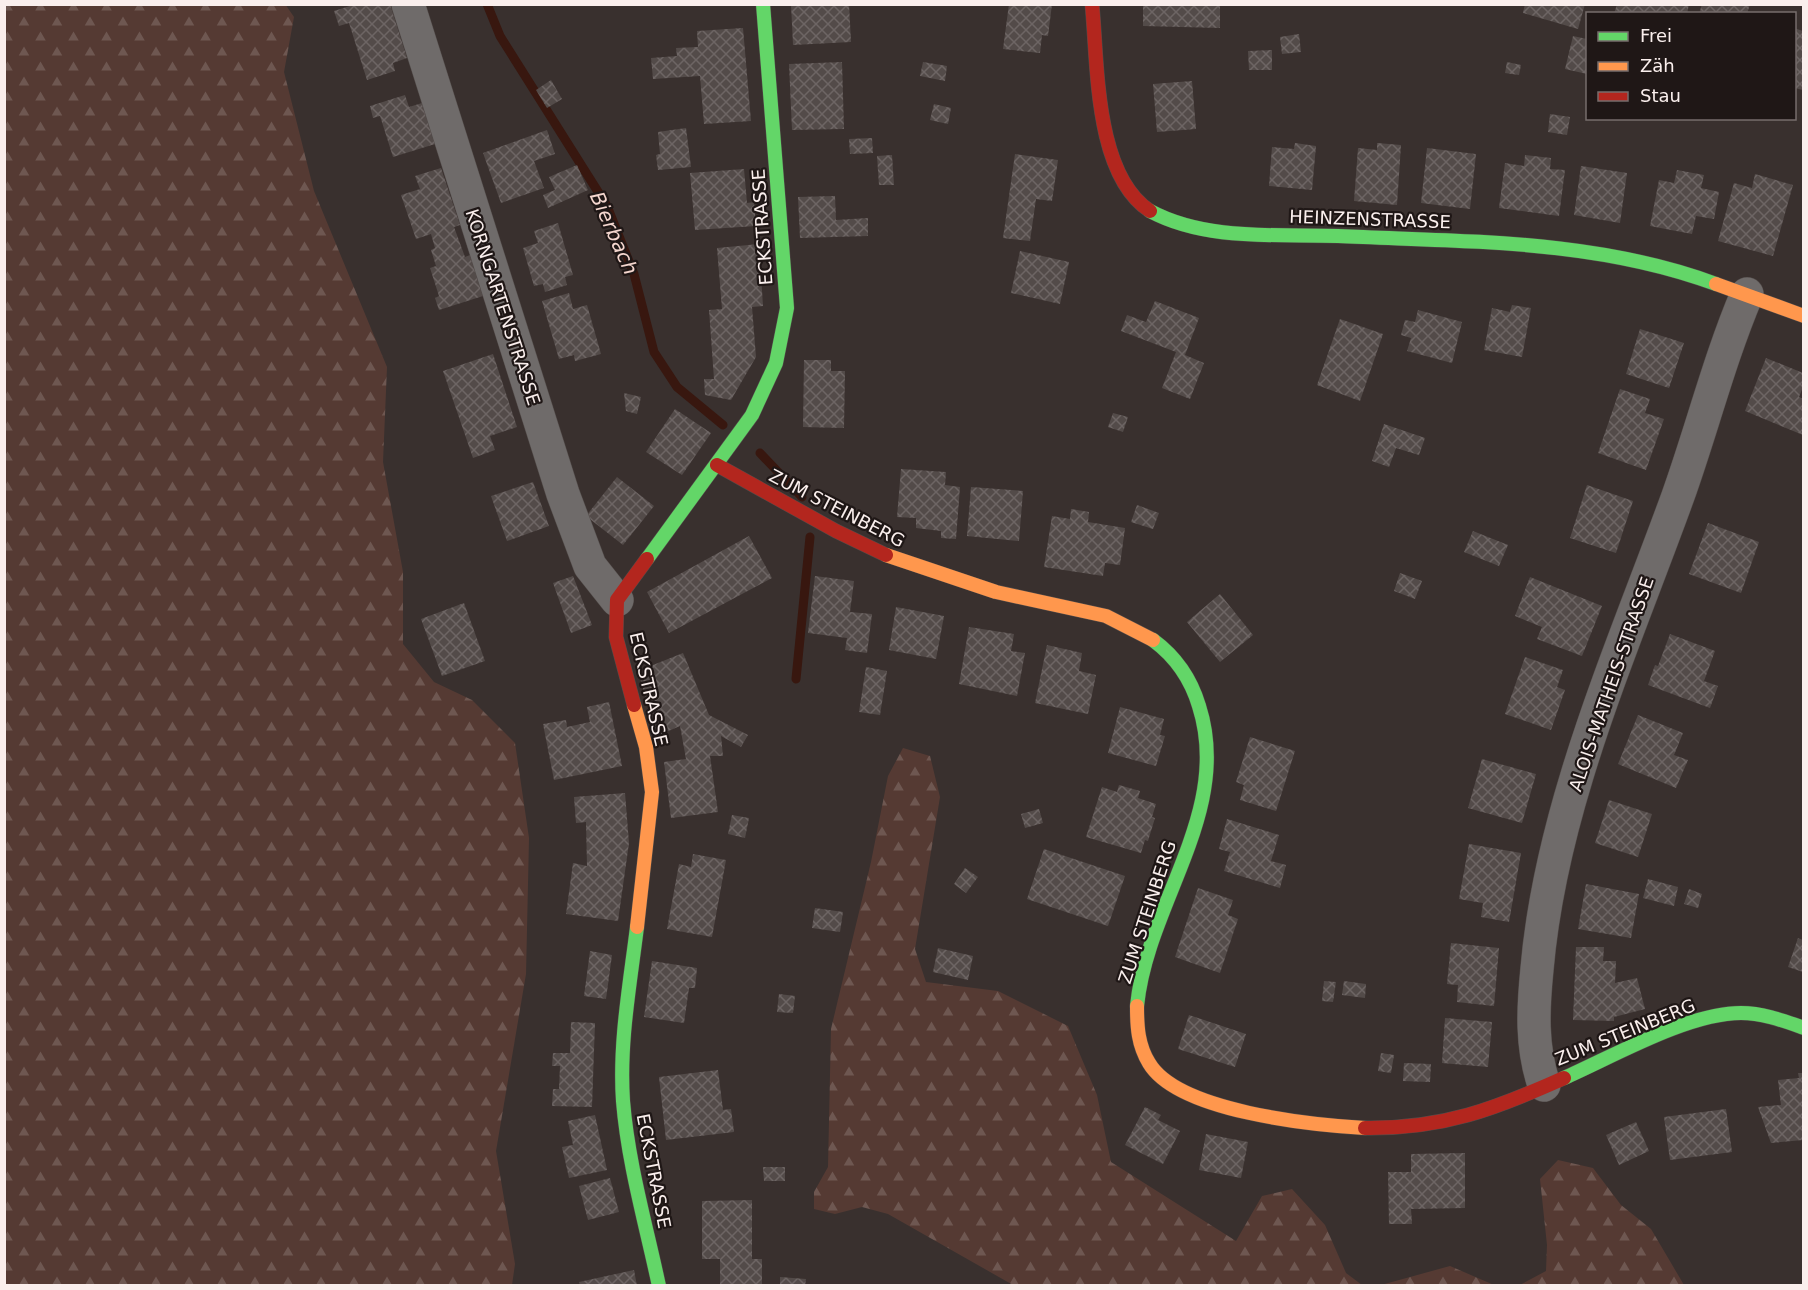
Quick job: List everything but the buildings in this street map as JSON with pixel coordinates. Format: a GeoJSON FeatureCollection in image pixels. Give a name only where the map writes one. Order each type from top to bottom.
{"type":"FeatureCollection","features":[{"type":"Feature","properties":{"kind":"street","name":"KORNGARTENSTRASSE"},"geometry":{"type":"LineString","coordinates":[[408,4],[563,494],[590,566],[617,600]]}},
{"type":"Feature","properties":{"kind":"street","name":"ECKSTRASSE"},"geometry":{"type":"LineString","coordinates":[[659,1286],[627,1136],[623,1099],[624,1047],[652,792],[646,747],[616,637],[617,600],[717,465],[770,384],[782,350],[787,308],[763,4]]}},
{"type":"Feature","properties":{"kind":"street","name":"HEINZENSTRASSE"},"geometry":{"type":"LineString","coordinates":[[1092,4],[1108,146],[1119,179],[1136,201],[1167,220],[1202,231],[1515,243],[1586,250],[1676,269],[1803,316]]}},
{"type":"Feature","properties":{"kind":"street","name":"ALOIS-MATHEIS-STRASSE"},"geometry":{"type":"LineString","coordinates":[[1544,1085],[1535,1058],[1533,1009],[1540,939],[1556,848],[1588,745],[1688,468],[1725,345],[1747,294]]}},
{"type":"Feature","properties":{"kind":"street","name":"ZUM STEINBERG"},"geometry":{"type":"LineString","coordinates":[[717,465],[853,539],[915,566],[991,592],[1108,616],[1146,634],[1174,658],[1193,688],[1201,718],[1208,777],[1197,821],[1167,898],[1137,995],[1137,1034],[1147,1063],[1169,1083],[1202,1099],[1248,1113],[1332,1126],[1404,1129],[1455,1121],[1500,1105],[1674,1030],[1715,1016],[1741,1013],[1764,1016],[1803,1028]]}},
{"type":"Feature","properties":{"kind":"green space"},"geometry":{"type":"Polygon","coordinates":[[[5,4],[285,4],[294,17],[284,72],[314,191],[387,367],[383,462],[403,572],[403,644],[434,682],[472,700],[515,743],[529,838],[526,974],[496,1151],[515,1264],[512,1285],[5,1285],[5,4]]]}},
{"type":"Feature","properties":{"kind":"green space"},"geometry":{"type":"Polygon","coordinates":[[[903,748],[930,756],[940,797],[915,949],[926,982],[998,991],[1068,1026],[1097,1095],[1111,1162],[1236,1241],[1262,1196],[1292,1189],[1325,1225],[1346,1273],[1362,1285],[1013,1285],[888,1214],[862,1207],[835,1214],[814,1209],[814,1192],[828,1167],[831,1029],[871,862],[888,776],[903,748]]]}},
{"type":"Feature","properties":{"kind":"green space"},"geometry":{"type":"Polygon","coordinates":[[[1558,1160],[1593,1168],[1621,1205],[1651,1229],[1684,1285],[1520,1285],[1546,1271],[1547,1245],[1540,1179],[1558,1160]]]}},
{"type":"Feature","properties":{"kind":"green space"},"geometry":{"type":"Polygon","coordinates":[[[1450,1266],[1494,1285],[1381,1285],[1450,1266]]]}},
{"type":"Feature","properties":{"kind":"waterway","name":"Bierbach"},"geometry":{"type":"LineString","coordinates":[[487,4],[500,36],[607,206],[634,274],[654,352],[677,387],[723,425]]}},
{"type":"Feature","properties":{"kind":"waterway","name":"Bierbach"},"geometry":{"type":"LineString","coordinates":[[760,453],[802,497]]}},
{"type":"Feature","properties":{"kind":"waterway","name":"Bierbach"},"geometry":{"type":"LineString","coordinates":[[796,679],[810,537]]}},
{"type":"Feature","properties":{"kind":"traffic: fast"},"geometry":{"type":"LineString","coordinates":[[647,559],[752,415],[776,363],[787,308],[763,4]]}},
{"type":"Feature","properties":{"kind":"traffic: fast"},"geometry":{"type":"LineString","coordinates":[[1150,211],[1172,221],[1217,232],[1482,242],[1577,251],[1624,258],[1670,269],[1716,284]]}},
{"type":"Feature","properties":{"kind":"traffic: fast"},"geometry":{"type":"LineString","coordinates":[[1137,1006],[1144,968],[1197,820],[1205,783],[1207,745],[1199,706],[1187,678],[1176,661],[1153,640]]}},
{"type":"Feature","properties":{"kind":"traffic: fast"},"geometry":{"type":"LineString","coordinates":[[637,927],[624,1035],[623,1101],[633,1171],[659,1286]]}},
{"type":"Feature","properties":{"kind":"traffic: fast"},"geometry":{"type":"LineString","coordinates":[[1564,1078],[1651,1037],[1698,1020],[1720,1015],[1757,1014],[1804,1028]]}},
{"type":"Feature","properties":{"kind":"traffic: slow"},"geometry":{"type":"LineString","coordinates":[[1716,284],[1804,316]]}},
{"type":"Feature","properties":{"kind":"traffic: slow"},"geometry":{"type":"LineString","coordinates":[[886,555],[996,592],[1106,616],[1153,640]]}},
{"type":"Feature","properties":{"kind":"traffic: slow"},"geometry":{"type":"LineString","coordinates":[[634,705],[646,747],[652,792],[637,927]]}},
{"type":"Feature","properties":{"kind":"traffic: slow"},"geometry":{"type":"LineString","coordinates":[[1137,1006],[1139,1036],[1149,1063],[1164,1080],[1188,1093],[1248,1113],[1365,1128]]}},
{"type":"Feature","properties":{"kind":"traffic: jam"},"geometry":{"type":"LineString","coordinates":[[1092,4],[1098,86],[1109,145],[1118,171],[1132,194],[1150,211]]}},
{"type":"Feature","properties":{"kind":"traffic: jam"},"geometry":{"type":"LineString","coordinates":[[717,465],[836,531],[886,555]]}},
{"type":"Feature","properties":{"kind":"traffic: jam"},"geometry":{"type":"LineString","coordinates":[[634,705],[616,637],[617,600],[647,559]]}},
{"type":"Feature","properties":{"kind":"traffic: jam"},"geometry":{"type":"LineString","coordinates":[[1365,1128],[1419,1125],[1468,1115],[1515,1099],[1564,1078]]}}]}
